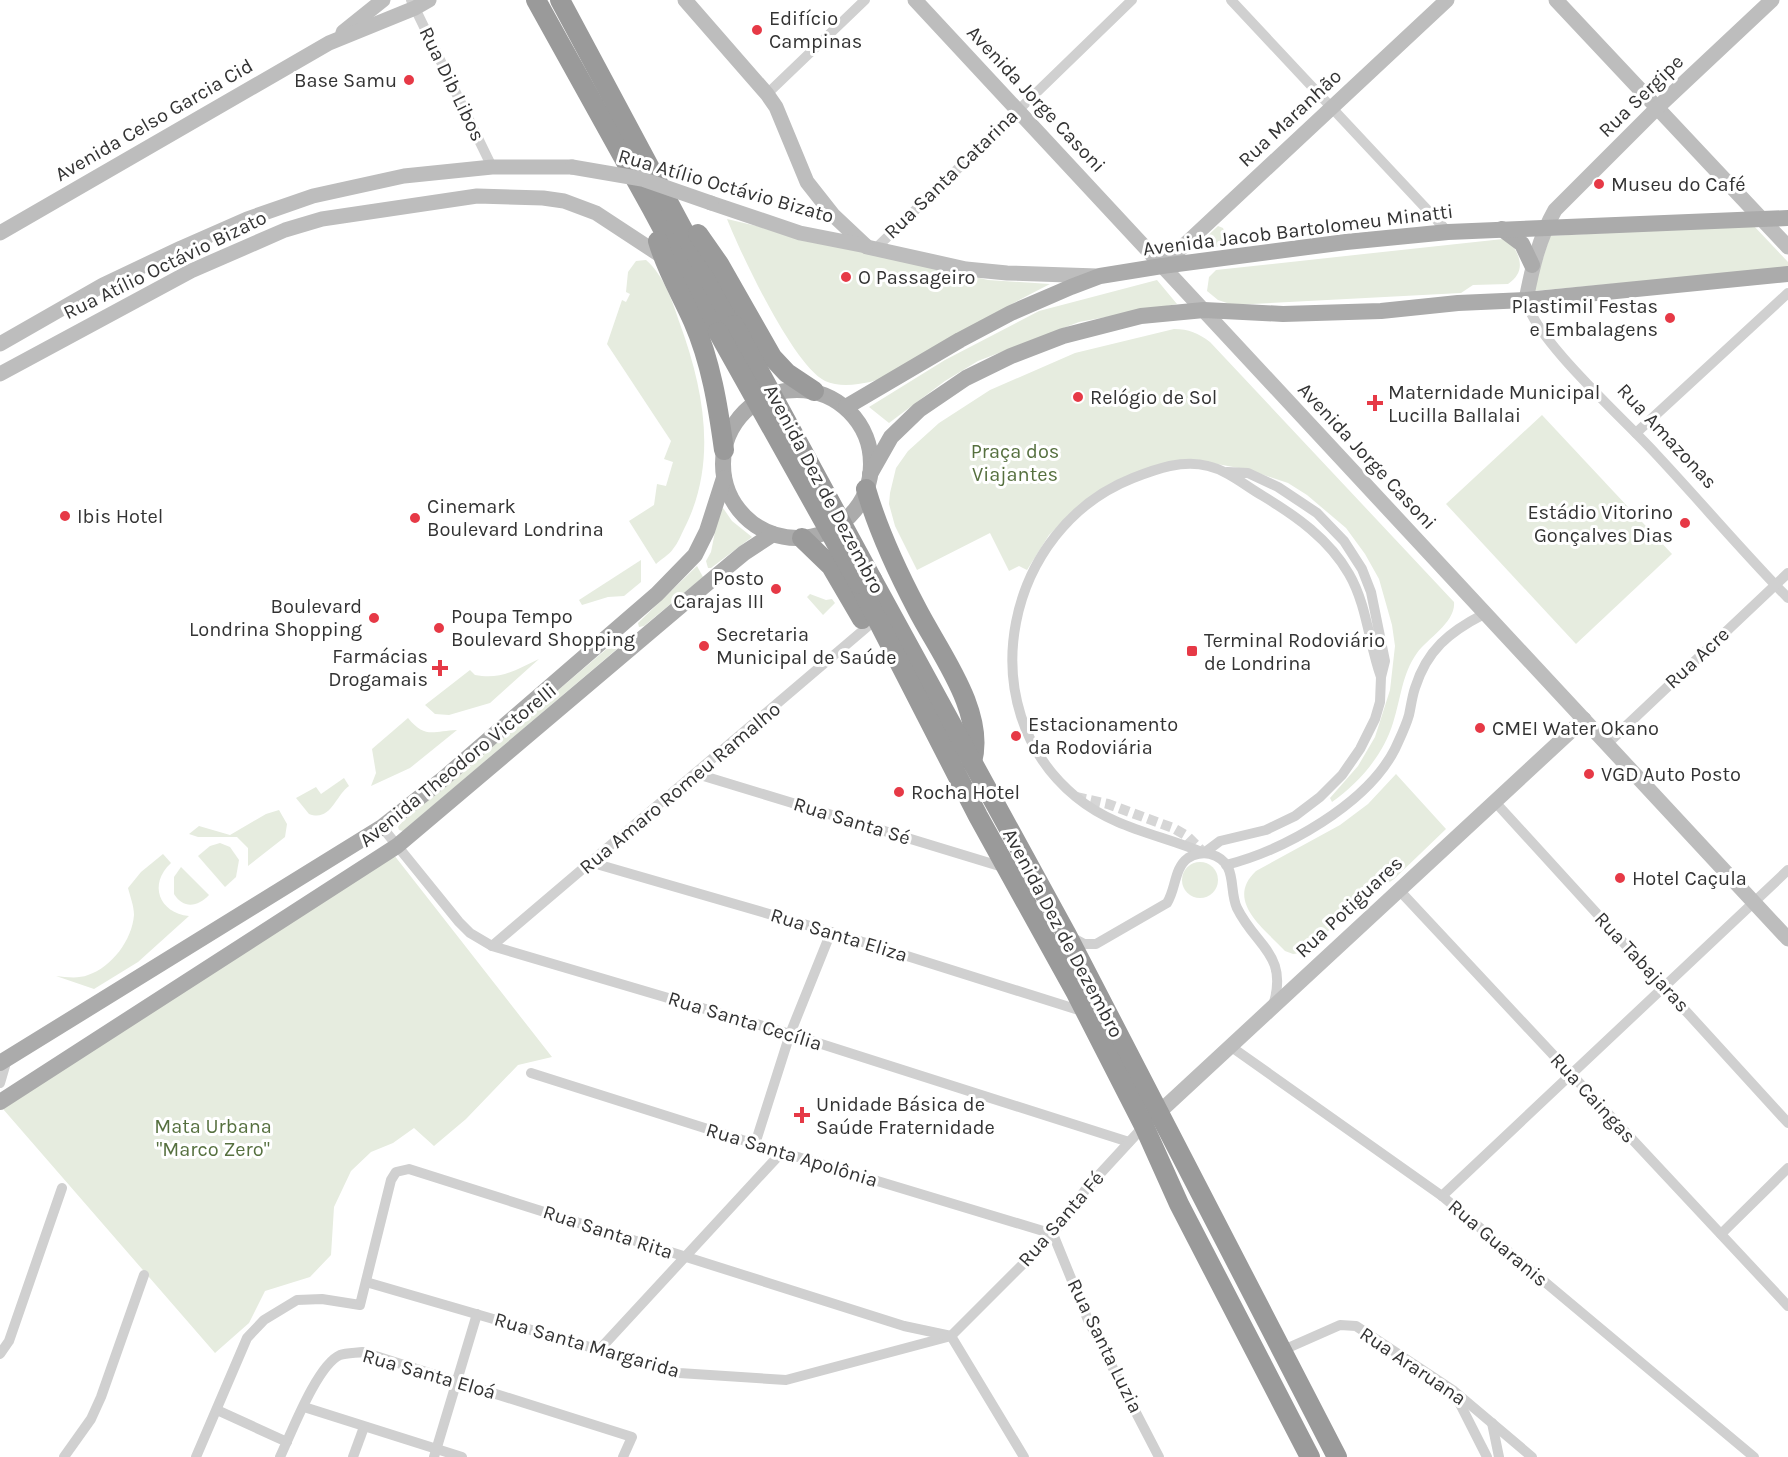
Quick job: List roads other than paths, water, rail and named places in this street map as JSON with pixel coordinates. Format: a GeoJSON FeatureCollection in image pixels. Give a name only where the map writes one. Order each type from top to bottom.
{"type":"FeatureCollection","features":[{"type":"Feature","properties":{"kind":"highway","name":"Avenida Dez de Dezembro"},"geometry":{"type":"LineString","coordinates":[[536,0],[651,206],[726,329],[866,581],[964,765],[1066,935],[1151,1120],[1179,1204],[1310,1457]]}},
{"type":"Feature","properties":{"kind":"highway","name":"Avenida Dez de Dezembro"},"geometry":{"type":"LineString","coordinates":[[560,0],[660,187],[726,329]]}},
{"type":"Feature","properties":{"kind":"highway"},"geometry":{"type":"LineString","coordinates":[[660,187],[684,214],[719,264],[772,357],[787,373],[814,391]]}},
{"type":"Feature","properties":{"kind":"highway"},"geometry":{"type":"LineString","coordinates":[[651,206],[663,257],[693,321],[712,376],[724,450]]}},
{"type":"Feature","properties":{"kind":"highway"},"geometry":{"type":"LineString","coordinates":[[802,538],[823,557],[838,575],[925,736],[933,747],[964,765],[975,736],[972,717],[955,679],[895,564],[872,510],[868,481]]}},
{"type":"Feature","properties":{"kind":"highway","name":"Avenida Dez de Dezembro"},"geometry":{"type":"LineString","coordinates":[[964,765],[978,816],[1048,940],[1085,1012],[1151,1120],[1281,1351],[1337,1457]]}},
{"type":"Feature","properties":{"kind":"main road","name":"Avenida Jacob Bartolomeu Minatti"},"geometry":{"type":"LineString","coordinates":[[846,407],[1011,313],[1100,276],[1346,242],[1448,232],[1788,218]]}},
{"type":"Feature","properties":{"kind":"main road"},"geometry":{"type":"LineString","coordinates":[[1502,229],[1522,244],[1533,266]]}},
{"type":"Feature","properties":{"kind":"main road"},"geometry":{"type":"LineString","coordinates":[[868,481],[871,455],[867,437],[858,421],[846,407],[814,391],[797,389],[780,392],[764,397],[750,406],[738,419],[729,434],[724,450],[724,478],[736,507],[759,528],[773,534],[802,538],[819,535],[834,528],[853,511],[891,436],[919,410],[966,378],[1011,356],[1063,336],[1141,316],[1204,310],[1283,314],[1381,311],[1458,303],[1526,300],[1788,274]]}},
{"type":"Feature","properties":{"kind":"main road","name":"Avenida Theodoro Victorelli"},"geometry":{"type":"LineString","coordinates":[[3,1061],[382,827],[443,779],[657,594],[695,555],[706,531],[724,478]]}},
{"type":"Feature","properties":{"kind":"main road","name":"Avenida Theodoro Victorelli"},"geometry":{"type":"LineString","coordinates":[[0,1102],[397,846],[709,582],[744,553],[773,534]]}},
{"type":"Feature","properties":{"kind":"street","name":"Avenida Celso Garcia Cid"},"geometry":{"type":"LineString","coordinates":[[329,43],[383,0]]}},
{"type":"Feature","properties":{"kind":"street","name":"Avenida Celso Garcia Cid"},"geometry":{"type":"LineString","coordinates":[[0,233],[329,43],[413,4],[429,0]]}},
{"type":"Feature","properties":{"kind":"street"},"geometry":{"type":"LineString","coordinates":[[685,0],[776,107],[807,182],[833,214],[871,248]]}},
{"type":"Feature","properties":{"kind":"street"},"geometry":{"type":"LineString","coordinates":[[767,94],[865,0]]}},
{"type":"Feature","properties":{"kind":"street","name":"Avenida Jorge Casoni"},"geometry":{"type":"LineString","coordinates":[[915,0],[1788,939]]}},
{"type":"Feature","properties":{"kind":"street","name":"Rua Santa Catarina"},"geometry":{"type":"LineString","coordinates":[[871,248],[1132,0]]}},
{"type":"Feature","properties":{"kind":"street"},"geometry":{"type":"LineString","coordinates":[[1231,0],[1448,232]]}},
{"type":"Feature","properties":{"kind":"street","name":"Rua Maranhão"},"geometry":{"type":"LineString","coordinates":[[1162,266],[1446,0]]}},
{"type":"Feature","properties":{"kind":"street"},"geometry":{"type":"LineString","coordinates":[[1556,0],[1788,247]]}},
{"type":"Feature","properties":{"kind":"street","name":"Rua Sergipe"},"geometry":{"type":"LineString","coordinates":[[1545,227],[1564,199],[1772,0]]}},
{"type":"Feature","properties":{"kind":"street","name":"Rua Dib Libos"},"geometry":{"type":"LineString","coordinates":[[413,4],[492,167]]}},
{"type":"Feature","properties":{"kind":"street","name":"Rua Atílio Octávio Bizato"},"geometry":{"type":"LineString","coordinates":[[0,344],[103,285],[247,219],[313,196],[404,176],[492,167],[572,167],[642,179],[800,233],[966,269],[1007,273],[1100,276]]}},
{"type":"Feature","properties":{"kind":"street","name":"Rua Atílio Octávio Bizato"},"geometry":{"type":"LineString","coordinates":[[0,374],[191,271],[285,230],[322,219],[477,196],[543,198],[564,201],[596,213],[663,257]]}},
{"type":"Feature","properties":{"kind":"street"},"geometry":{"type":"LineString","coordinates":[[1526,300],[1545,227]]}},
{"type":"Feature","properties":{"kind":"street"},"geometry":{"type":"LineString","coordinates":[[1636,433],[1788,293]]}},
{"type":"Feature","properties":{"kind":"street","name":"Rua Amazonas"},"geometry":{"type":"LineString","coordinates":[[1526,300],[1528,311],[1547,337],[1788,598]]}},
{"type":"Feature","properties":{"kind":"street"},"geometry":{"type":"LineString","coordinates":[[1272,1006],[1278,983],[1274,963],[1267,948],[1235,904],[1233,882],[1226,865],[1216,856],[1116,822],[1076,796],[1039,758],[1028,735],[1018,704],[1011,669],[1013,638],[1023,595],[1034,568],[1056,533],[1082,507],[1114,485],[1150,471],[1180,464],[1206,465],[1227,472],[1295,516],[1337,556],[1359,595],[1381,677]]}},
{"type":"Feature","properties":{"kind":"street"},"geometry":{"type":"LineString","coordinates":[[1066,935],[1084,944],[1096,944],[1167,903],[1182,865],[1188,859],[1204,853],[1220,841],[1253,834],[1281,824],[1309,807],[1351,764],[1368,734],[1380,702],[1385,656],[1375,606],[1362,569],[1344,541],[1317,513],[1278,487],[1248,473],[1227,472]]}},
{"type":"Feature","properties":{"kind":"street","name":"Rua Acre"},"geometry":{"type":"LineString","coordinates":[[1607,744],[1788,573]]}},
{"type":"Feature","properties":{"kind":"street"},"geometry":{"type":"LineString","coordinates":[[1226,865],[1266,852],[1336,814],[1370,785],[1387,761],[1409,717],[1414,691],[1430,654],[1448,636],[1484,614]]}},
{"type":"Feature","properties":{"kind":"street","name":"Rua Amaro Romeu Ramalho"},"geometry":{"type":"LineString","coordinates":[[492,946],[697,774],[867,627]]}},
{"type":"Feature","properties":{"kind":"street","name":"Rua Potiguares"},"geometry":{"type":"LineString","coordinates":[[1151,1120],[1272,1006],[1496,803],[1584,719]]}},
{"type":"Feature","properties":{"kind":"street","name":"Rua Santa Sé"},"geometry":{"type":"LineString","coordinates":[[697,774],[1007,868]]}},
{"type":"Feature","properties":{"kind":"street","name":"Rua Tabajaras"},"geometry":{"type":"LineString","coordinates":[[1496,803],[1788,1123]]}},
{"type":"Feature","properties":{"kind":"street","name":"Rua Santa Cecília"},"geometry":{"type":"LineString","coordinates":[[382,827],[459,922],[470,933],[492,946],[790,1034],[1129,1142]]}},
{"type":"Feature","properties":{"kind":"street","name":"Rua Santa Eliza"},"geometry":{"type":"LineString","coordinates":[[592,863],[831,932],[1085,1012]]}},
{"type":"Feature","properties":{"kind":"street"},"geometry":{"type":"LineString","coordinates":[[1442,1196],[1788,870]]}},
{"type":"Feature","properties":{"kind":"street","name":"Rua Caingas"},"geometry":{"type":"LineString","coordinates":[[1399,890],[1788,1306]]}},
{"type":"Feature","properties":{"kind":"street"},"geometry":{"type":"LineString","coordinates":[[755,1144],[790,1034],[831,932]]}},
{"type":"Feature","properties":{"kind":"street","name":"Rua Guaranis"},"geometry":{"type":"LineString","coordinates":[[1230,1046],[1442,1196],[1754,1457]]}},
{"type":"Feature","properties":{"kind":"street"},"geometry":{"type":"LineString","coordinates":[[0,1083],[3,1061]]}},
{"type":"Feature","properties":{"kind":"street","name":"Rua Santa Apolônia"},"geometry":{"type":"LineString","coordinates":[[531,1073],[755,1144],[1053,1234]]}},
{"type":"Feature","properties":{"kind":"street","name":"Rua Santa Fé"},"geometry":{"type":"LineString","coordinates":[[951,1336],[1053,1234],[1086,1189],[1151,1120]]}},
{"type":"Feature","properties":{"kind":"street"},"geometry":{"type":"LineString","coordinates":[[600,1350],[782,1152]]}},
{"type":"Feature","properties":{"kind":"street"},"geometry":{"type":"LineString","coordinates":[[1721,1234],[1788,1168]]}},
{"type":"Feature","properties":{"kind":"street","name":"Rua Santa Rita"},"geometry":{"type":"LineString","coordinates":[[217,1410],[247,1338],[264,1320],[297,1300],[322,1299],[360,1305],[391,1180],[396,1172],[409,1169],[904,1326],[951,1336]]}},
{"type":"Feature","properties":{"kind":"street"},"geometry":{"type":"LineString","coordinates":[[0,1354],[9,1341],[62,1188]]}},
{"type":"Feature","properties":{"kind":"street","name":"Rua Santa Luzia"},"geometry":{"type":"LineString","coordinates":[[1053,1234],[1088,1320],[1159,1457]]}},
{"type":"Feature","properties":{"kind":"street"},"geometry":{"type":"LineString","coordinates":[[64,1457],[91,1419],[101,1397],[144,1275]]}},
{"type":"Feature","properties":{"kind":"street","name":"Rua Santa Margarida"},"geometry":{"type":"LineString","coordinates":[[366,1282],[679,1373],[786,1380],[951,1336]]}},
{"type":"Feature","properties":{"kind":"street"},"geometry":{"type":"LineString","coordinates":[[436,1453],[477,1314]]}},
{"type":"Feature","properties":{"kind":"street","name":"Rua Araruana"},"geometry":{"type":"LineString","coordinates":[[1281,1351],[1340,1325],[1356,1326],[1454,1391],[1532,1457]]}},
{"type":"Feature","properties":{"kind":"street"},"geometry":{"type":"LineString","coordinates":[[951,1336],[1024,1457]]}},
{"type":"Feature","properties":{"kind":"street","name":"Rua Santa Eloá"},"geometry":{"type":"LineString","coordinates":[[280,1457],[315,1382],[326,1368],[339,1356],[363,1352],[458,1380],[632,1437],[623,1457]]}},
{"type":"Feature","properties":{"kind":"street"},"geometry":{"type":"LineString","coordinates":[[1454,1391],[1487,1457]]}},
{"type":"Feature","properties":{"kind":"street"},"geometry":{"type":"LineString","coordinates":[[304,1407],[436,1453],[462,1457]]}},
{"type":"Feature","properties":{"kind":"street"},"geometry":{"type":"LineString","coordinates":[[196,1457],[217,1410],[287,1442]]}},
{"type":"Feature","properties":{"kind":"street"},"geometry":{"type":"LineString","coordinates":[[1492,1423],[1499,1457]]}},
{"type":"Feature","properties":{"kind":"street"},"geometry":{"type":"LineString","coordinates":[[353,1457],[364,1427]]}},
{"type":"Feature","properties":{"kind":"tunnel"},"geometry":{"type":"LineString","coordinates":[[1076,797],[1108,804],[1173,828],[1187,836],[1203,852]]}},
{"type":"Feature","properties":{"kind":"place","name":"Edifício Campinas"},"geometry":{"type":"Point","coordinates":[757,30]}},
{"type":"Feature","properties":{"kind":"place","name":"Base Samu"},"geometry":{"type":"Point","coordinates":[409,80]}},
{"type":"Feature","properties":{"kind":"place","name":"Museu do Café"},"geometry":{"type":"Point","coordinates":[1599,184]}},
{"type":"Feature","properties":{"kind":"place","name":"O Passageiro"},"geometry":{"type":"Point","coordinates":[846,277]}},
{"type":"Feature","properties":{"kind":"place","name":"Plastimil Festas e Embalagens"},"geometry":{"type":"Point","coordinates":[1670,318]}},
{"type":"Feature","properties":{"kind":"place","name":"Relógio de Sol"},"geometry":{"type":"Point","coordinates":[1078,397]}},
{"type":"Feature","properties":{"kind":"place","name":"Maternidade Municipal Lucilla Ballalai"},"geometry":{"type":"Point","coordinates":[1375,403]}},
{"type":"Feature","properties":{"kind":"place","name":"Ibis Hotel"},"geometry":{"type":"Point","coordinates":[65,516]}},
{"type":"Feature","properties":{"kind":"place","name":"Cinemark Boulevard Londrina"},"geometry":{"type":"Point","coordinates":[415,518]}},
{"type":"Feature","properties":{"kind":"place","name":"Estádio Vitorino Gonçalves Dias"},"geometry":{"type":"Point","coordinates":[1685,523]}},
{"type":"Feature","properties":{"kind":"place","name":"Posto Carajas III"},"geometry":{"type":"Point","coordinates":[776,589]}},
{"type":"Feature","properties":{"kind":"place","name":"Boulevard Londrina Shopping"},"geometry":{"type":"Point","coordinates":[374,618]}},
{"type":"Feature","properties":{"kind":"place","name":"Poupa Tempo Boulevard Shopping"},"geometry":{"type":"Point","coordinates":[439,628]}},
{"type":"Feature","properties":{"kind":"place","name":"Secretaria Municipal de Saúde"},"geometry":{"type":"Point","coordinates":[704,646]}},
{"type":"Feature","properties":{"kind":"place","name":"Terminal Rodoviário de Londrina"},"geometry":{"type":"Point","coordinates":[1192,651]}},
{"type":"Feature","properties":{"kind":"place","name":"Farmácias Drogamais"},"geometry":{"type":"Point","coordinates":[440,668]}},
{"type":"Feature","properties":{"kind":"place","name":"CMEI Water Okano"},"geometry":{"type":"Point","coordinates":[1480,728]}},
{"type":"Feature","properties":{"kind":"place","name":"Estacionamento da Rodoviária"},"geometry":{"type":"Point","coordinates":[1016,736]}},
{"type":"Feature","properties":{"kind":"place","name":"VGD Auto Posto"},"geometry":{"type":"Point","coordinates":[1589,774]}},
{"type":"Feature","properties":{"kind":"place","name":"Rocha Hotel"},"geometry":{"type":"Point","coordinates":[899,792]}},
{"type":"Feature","properties":{"kind":"place","name":"Hotel Caçula"},"geometry":{"type":"Point","coordinates":[1620,878]}},
{"type":"Feature","properties":{"kind":"place","name":"Unidade Básica de Saúde Fraternidade"},"geometry":{"type":"Point","coordinates":[802,1115]}},
{"type":"Feature","properties":{"kind":"park label","name":"Praça dos Viajantes"},"geometry":{"type":"Point","coordinates":[1015,462]}},
{"type":"Feature","properties":{"kind":"park label","name":"Mata Urbana \"Marco Zero\""},"geometry":{"type":"Point","coordinates":[213,1138]}}]}
